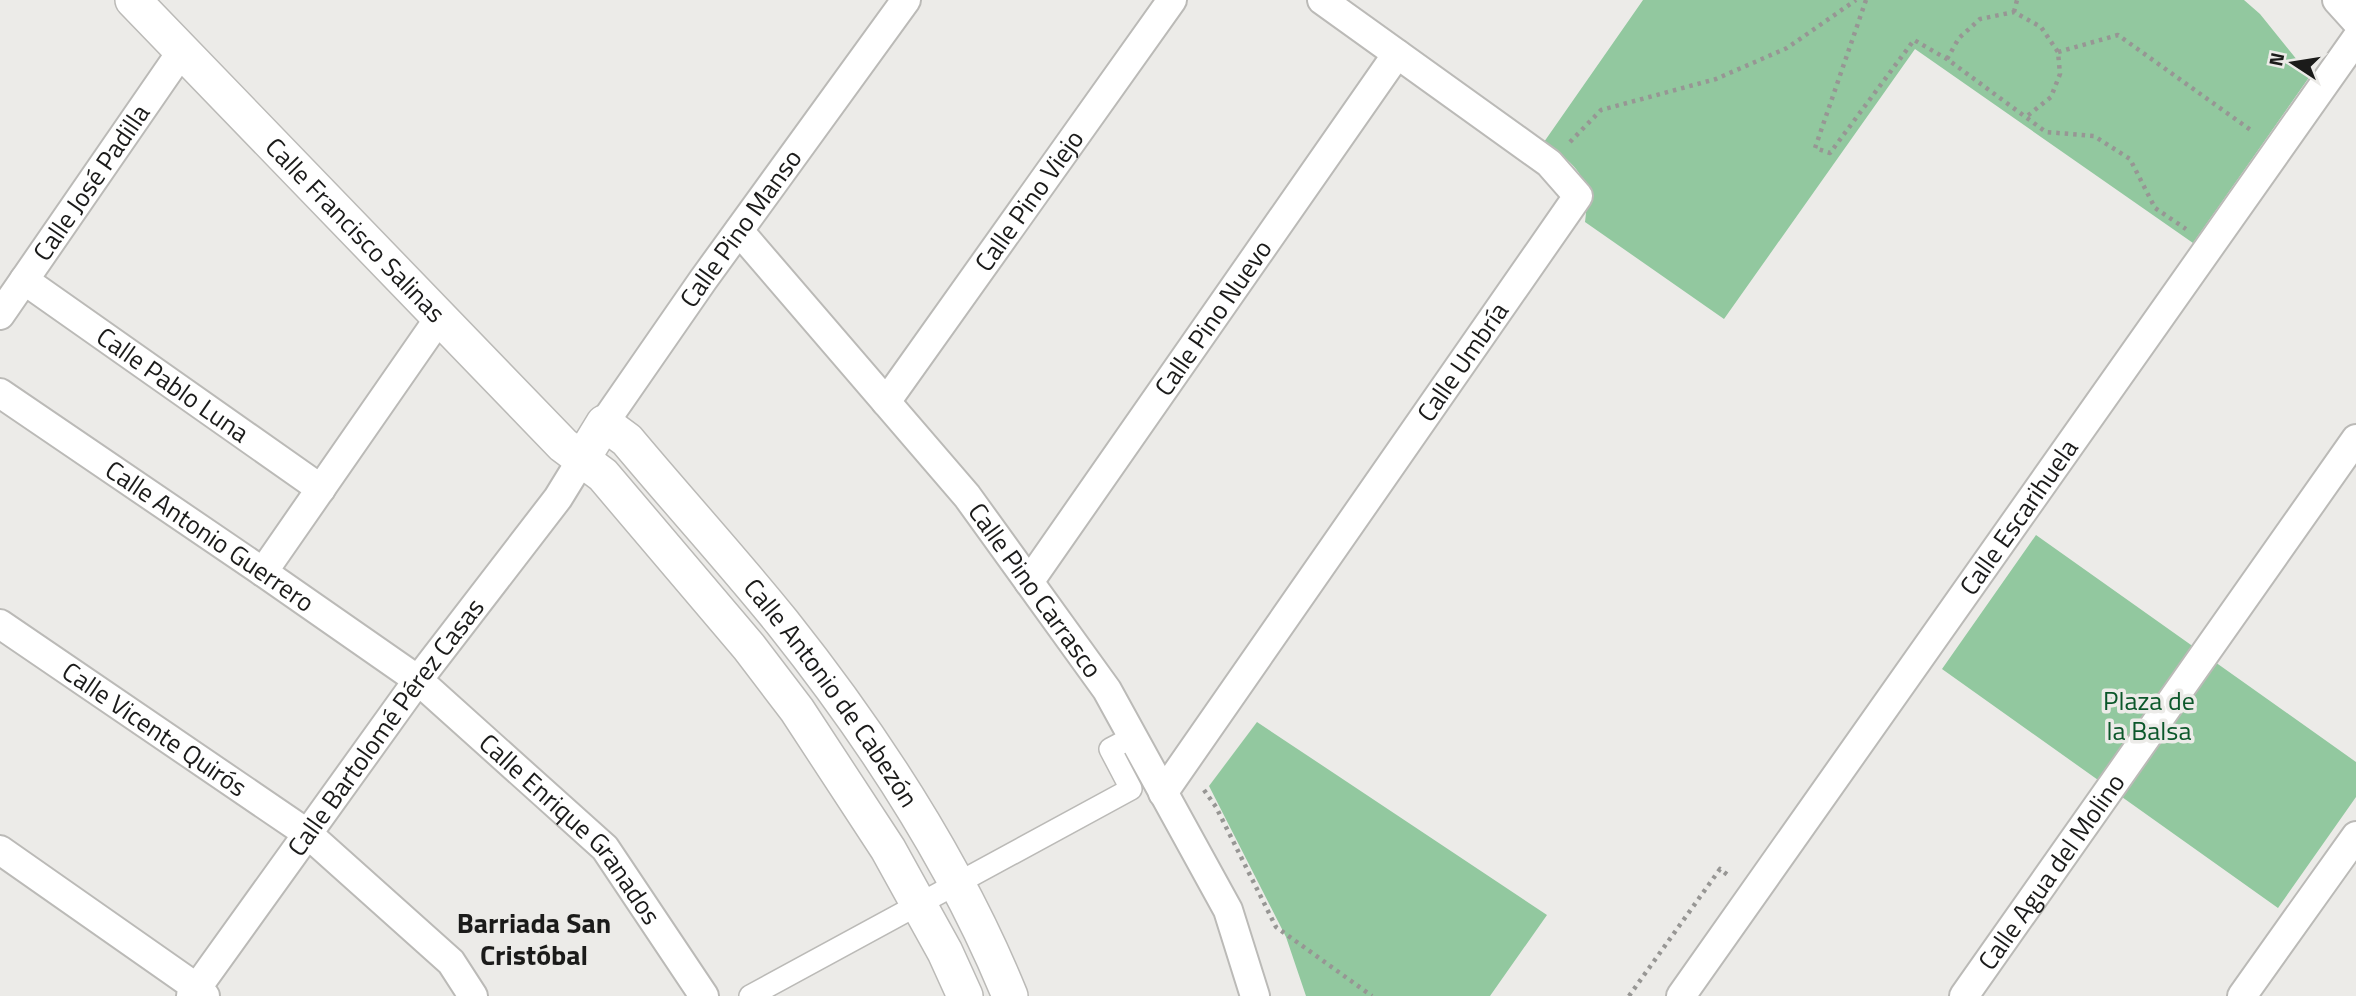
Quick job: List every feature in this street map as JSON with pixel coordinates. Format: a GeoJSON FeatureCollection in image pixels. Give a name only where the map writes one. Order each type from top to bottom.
{"type":"FeatureCollection","features":[{"type":"Feature","properties":{"kind":"street","name":"Calle Francisco Salinas"},"geometry":{"type":"LineString","coordinates":[[133,0],[564,445],[582,459]]}},
{"type":"Feature","properties":{"kind":"street","name":"Calle Pino Manso"},"geometry":{"type":"LineString","coordinates":[[582,459],[604,422],[906,0]]}},
{"type":"Feature","properties":{"kind":"street","name":"Calle Pino Viejo"},"geometry":{"type":"LineString","coordinates":[[886,402],[1172,0]]}},
{"type":"Feature","properties":{"kind":"street","name":"Calle Umbría"},"geometry":{"type":"LineString","coordinates":[[1163,793],[1578,196],[1549,163],[1322,0]]}},
{"type":"Feature","properties":{"kind":"street"},"geometry":{"type":"LineString","coordinates":[[2337,0],[2356,21]]}},
{"type":"Feature","properties":{"kind":"street","name":"Calle Escarihuela"},"geometry":{"type":"LineString","coordinates":[[1681,996],[2356,39]]}},
{"type":"Feature","properties":{"kind":"street","name":"Calle José Padilla"},"geometry":{"type":"LineString","coordinates":[[0,315],[182,51]]}},
{"type":"Feature","properties":{"kind":"street","name":"Calle Pino Nuevo"},"geometry":{"type":"LineString","coordinates":[[1029,582],[1397,54]]}},
{"type":"Feature","properties":{"kind":"street","name":"Calle Pino Carrasco"},"geometry":{"type":"LineString","coordinates":[[739,231],[967,496],[1107,691],[1228,910],[1255,996]]}},
{"type":"Feature","properties":{"kind":"street","name":"Calle Pablo Luna"},"geometry":{"type":"LineString","coordinates":[[24,280],[321,489]]}},
{"type":"Feature","properties":{"kind":"street"},"geometry":{"type":"LineString","coordinates":[[264,572],[440,317]]}},
{"type":"Feature","properties":{"kind":"street","name":"Calle Antonio Guerrero"},"geometry":{"type":"LineString","coordinates":[[0,393],[418,680]]}},
{"type":"Feature","properties":{"kind":"street","name":"Calle Antonio de Cabezón"},"geometry":{"type":"LineString","coordinates":[[604,422],[627,440],[750,583],[832,688],[881,758],[956,885],[1010,996]]}},
{"type":"Feature","properties":{"kind":"street","name":"Calle Agua del Molino"},"geometry":{"type":"LineString","coordinates":[[1964,996],[2356,439]]}},
{"type":"Feature","properties":{"kind":"street","name":"Calle Antonio de Cabezón"},"geometry":{"type":"LineString","coordinates":[[582,459],[603,475],[622,497],[749,647],[797,710],[881,837],[945,952],[965,996]]}},
{"type":"Feature","properties":{"kind":"street","name":"Calle Bartolomé Pérez Casas"},"geometry":{"type":"LineString","coordinates":[[198,993],[418,680],[558,498],[582,459]]}},
{"type":"Feature","properties":{"kind":"street","name":"Calle Vicente Quirós"},"geometry":{"type":"LineString","coordinates":[[0,624],[308,834],[451,962],[473,996]]}},
{"type":"Feature","properties":{"kind":"street","name":"Calle Enrique Granados"},"geometry":{"type":"LineString","coordinates":[[418,680],[605,848],[704,996]]}},
{"type":"Feature","properties":{"kind":"street"},"geometry":{"type":"LineString","coordinates":[[750,996],[1131,789],[1110,749],[1133,737]]}},
{"type":"Feature","properties":{"kind":"street"},"geometry":{"type":"LineString","coordinates":[[2242,996],[2356,836]]}},
{"type":"Feature","properties":{"kind":"street"},"geometry":{"type":"LineString","coordinates":[[0,850],[198,993]]}},
{"type":"Feature","properties":{"kind":"path"},"geometry":{"type":"LineString","coordinates":[[1549,163],[1601,110],[1728,74],[1787,48],[1856,0]]}},
{"type":"Feature","properties":{"kind":"path"},"geometry":{"type":"LineString","coordinates":[[1866,0],[1815,148],[1830,153],[1914,40],[1947,60],[2046,132],[2094,136],[2130,159],[2155,208],[2186,229],[2194,219]]}},
{"type":"Feature","properties":{"kind":"path"},"geometry":{"type":"LineString","coordinates":[[2014,12],[2017,0]]}},
{"type":"Feature","properties":{"kind":"path"},"geometry":{"type":"LineString","coordinates":[[1947,60],[1959,38],[1980,19],[2014,12],[2041,27],[2058,52],[2060,74],[2051,97],[2026,117]]}},
{"type":"Feature","properties":{"kind":"path"},"geometry":{"type":"LineString","coordinates":[[2058,52],[2118,35],[2256,133]]}},
{"type":"Feature","properties":{"kind":"path"},"geometry":{"type":"LineString","coordinates":[[1201,785],[1216,807],[1276,928],[1372,996]]}},
{"type":"Feature","properties":{"kind":"green space"},"geometry":{"type":"Polygon","coordinates":[[[1643,0],[2244,0],[2260,14],[2310,76],[2193,243],[1915,49],[1724,319],[1585,222],[1586,194],[1580,174],[1544,142],[1643,0]]]}},
{"type":"Feature","properties":{"kind":"green space","name":"Plaza de la Balsa"},"geometry":{"type":"Polygon","coordinates":[[[2036,535],[2356,762],[2356,797],[2278,908],[1942,669],[2036,535]]]}},
{"type":"Feature","properties":{"kind":"green space"},"geometry":{"type":"Polygon","coordinates":[[[1257,722],[1547,915],[1490,996],[1306,996],[1286,937],[1209,786],[1257,722]]]}},
{"type":"Feature","properties":{"kind":"district","name":"Barriada San Cristóbal"},"geometry":{"type":"Point","coordinates":[534,939]}}]}
